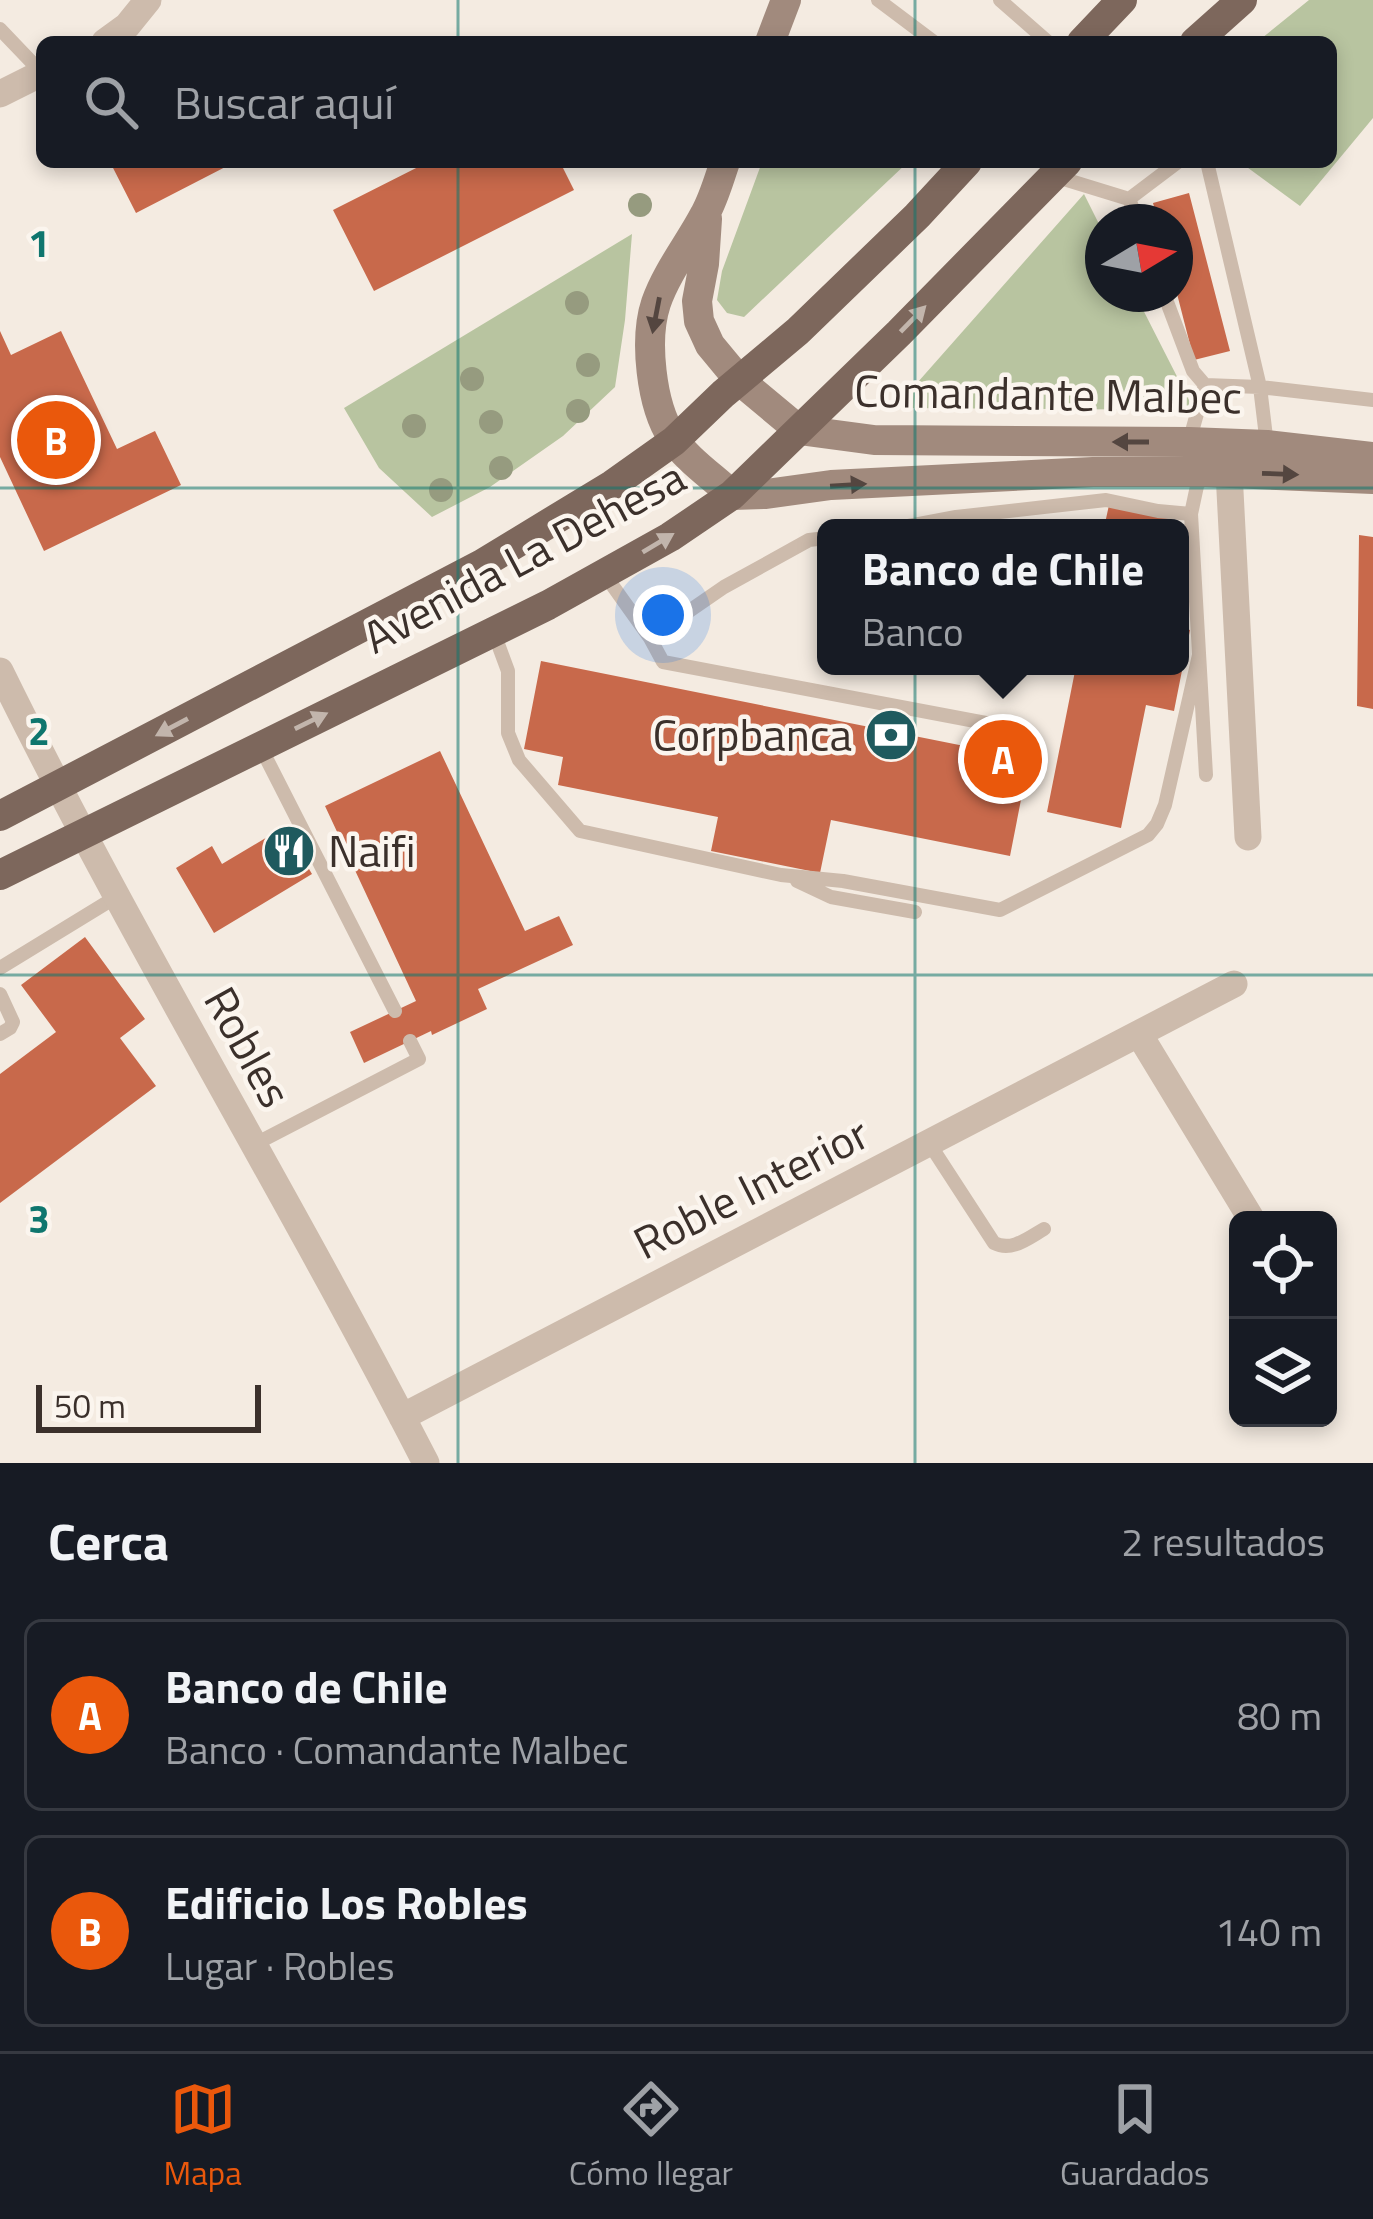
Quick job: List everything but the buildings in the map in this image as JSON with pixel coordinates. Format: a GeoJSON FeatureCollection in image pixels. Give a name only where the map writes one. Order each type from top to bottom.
{"type":"FeatureCollection","features":[{"type":"Feature","properties":{"kind":"main road"},"geometry":{"type":"LineString","coordinates":[[1088,36],[1122,0]]}},
{"type":"Feature","properties":{"kind":"main road"},"geometry":{"type":"LineString","coordinates":[[1204,36],[1242,0]]}},
{"type":"Feature","properties":{"kind":"main road","name":"Avenida La Dehesa"},"geometry":{"type":"LineString","coordinates":[[0,816],[482,565],[612,485],[674,441],[839,291],[961,168]]}},
{"type":"Feature","properties":{"kind":"main road","name":"Avenida La Dehesa"},"geometry":{"type":"LineString","coordinates":[[0,874],[605,575],[670,537],[732,495],[1060,169]]}},
{"type":"Feature","properties":{"kind":"street"},"geometry":{"type":"LineString","coordinates":[[113,36],[148,0]]}},
{"type":"Feature","properties":{"kind":"street"},"geometry":{"type":"LineString","coordinates":[[776,36],[786,0]]}},
{"type":"Feature","properties":{"kind":"street"},"geometry":{"type":"LineString","coordinates":[[0,94],[36,76]]}},
{"type":"Feature","properties":{"kind":"street"},"geometry":{"type":"LineString","coordinates":[[723,168],[707,211],[655,304],[651,345],[653,384],[674,441],[732,495]]}},
{"type":"Feature","properties":{"kind":"street","name":"Comandante Malbec"},"geometry":{"type":"LineString","coordinates":[[707,211],[699,321],[710,345],[740,380],[799,430],[874,440],[1268,445],[1369,461]]}},
{"type":"Feature","properties":{"kind":"street","name":"Comandante Malbec"},"geometry":{"type":"LineString","coordinates":[[732,495],[1017,475],[1217,472],[1369,461]]}},
{"type":"Feature","properties":{"kind":"street","name":"Comandante Malbec"},"geometry":{"type":"LineString","coordinates":[[1217,472],[1248,837]]}},
{"type":"Feature","properties":{"kind":"street","name":"Robles"},"geometry":{"type":"LineString","coordinates":[[0,671],[81,834],[426,1463]]}},
{"type":"Feature","properties":{"kind":"street","name":"Roble Interior"},"geometry":{"type":"LineString","coordinates":[[402,1417],[1234,984]]}},
{"type":"Feature","properties":{"kind":"street"},"geometry":{"type":"LineString","coordinates":[[1139,1034],[1247,1211]]}},
{"type":"Feature","properties":{"kind":"lane"},"geometry":{"type":"LineString","coordinates":[[878,0],[926,36]]}},
{"type":"Feature","properties":{"kind":"lane"},"geometry":{"type":"LineString","coordinates":[[1000,0],[1041,36]]}},
{"type":"Feature","properties":{"kind":"lane"},"geometry":{"type":"LineString","coordinates":[[0,29],[36,67]]}},
{"type":"Feature","properties":{"kind":"lane"},"geometry":{"type":"LineString","coordinates":[[1129,199],[1170,168]]}},
{"type":"Feature","properties":{"kind":"lane"},"geometry":{"type":"LineString","coordinates":[[1209,168],[1260,387],[1268,445]]}},
{"type":"Feature","properties":{"kind":"lane"},"geometry":{"type":"LineString","coordinates":[[1060,169],[1129,199],[1131,204]]}},
{"type":"Feature","properties":{"kind":"lane"},"geometry":{"type":"LineString","coordinates":[[1171,312],[1193,371],[1205,385],[1373,400]]}},
{"type":"Feature","properties":{"kind":"lane"},"geometry":{"type":"LineString","coordinates":[[1189,442],[1205,385]]}},
{"type":"Feature","properties":{"kind":"lane"},"geometry":{"type":"LineString","coordinates":[[1206,775],[1191,514],[1197,486],[1217,472]]}},
{"type":"Feature","properties":{"kind":"lane"},"geometry":{"type":"LineString","coordinates":[[945,519],[1106,500],[1191,514]]}},
{"type":"Feature","properties":{"kind":"lane"},"geometry":{"type":"LineString","coordinates":[[650,638],[724,587],[817,539]]}},
{"type":"Feature","properties":{"kind":"lane"},"geometry":{"type":"LineString","coordinates":[[605,575],[663,662],[991,724]]}},
{"type":"Feature","properties":{"kind":"lane"},"geometry":{"type":"LineString","coordinates":[[490,632],[508,671],[508,733],[519,760],[580,831],[781,875],[843,881],[1000,910],[1148,835],[1157,824],[1199,655]]}},
{"type":"Feature","properties":{"kind":"lane"},"geometry":{"type":"LineString","coordinates":[[260,746],[395,1011]]}},
{"type":"Feature","properties":{"kind":"lane"},"geometry":{"type":"LineString","coordinates":[[781,875],[831,897],[915,912]]}},
{"type":"Feature","properties":{"kind":"lane"},"geometry":{"type":"LineString","coordinates":[[0,968],[116,897]]}},
{"type":"Feature","properties":{"kind":"lane"},"geometry":{"type":"LineString","coordinates":[[0,994],[13,1022],[0,1034]]}},
{"type":"Feature","properties":{"kind":"lane"},"geometry":{"type":"LineString","coordinates":[[255,1144],[419,1059],[410,1041]]}},
{"type":"Feature","properties":{"kind":"lane"},"geometry":{"type":"LineString","coordinates":[[928,1143],[994,1243],[1012,1246],[1044,1229]]}},
{"type":"Feature","properties":{"kind":"green space"},"geometry":{"type":"Polygon","coordinates":[[[1309,0],[1373,0],[1373,118],[1337,161],[1337,36],[1264,36],[1309,0]]]}},
{"type":"Feature","properties":{"kind":"green space"},"geometry":{"type":"Polygon","coordinates":[[[760,168],[902,168],[744,317],[727,313],[717,300],[722,271],[760,168]]]}},
{"type":"Feature","properties":{"kind":"green space"},"geometry":{"type":"Polygon","coordinates":[[[1248,168],[1332,168],[1300,206],[1248,168]]]}},
{"type":"Feature","properties":{"kind":"green space"},"geometry":{"type":"Polygon","coordinates":[[[1084,194],[1089,204],[1085,204],[1085,312],[1144,312],[1194,410],[895,408],[1084,194]]]}},
{"type":"Feature","properties":{"kind":"green space"},"geometry":{"type":"Polygon","coordinates":[[[632,234],[615,387],[563,436],[490,487],[432,517],[379,468],[344,408],[632,234]]]}},
{"type":"Feature","properties":{"kind":"place","name":"Edificio Los Robles"},"geometry":{"type":"Point","coordinates":[56,440]}},
{"type":"Feature","properties":{"kind":"place","name":"Corpbanca"},"geometry":{"type":"Point","coordinates":[891,735]}},
{"type":"Feature","properties":{"kind":"place","name":"Banco de Chile"},"geometry":{"type":"Point","coordinates":[1003,759]}},
{"type":"Feature","properties":{"kind":"place","name":"Naifi"},"geometry":{"type":"Point","coordinates":[289,851]}}]}
